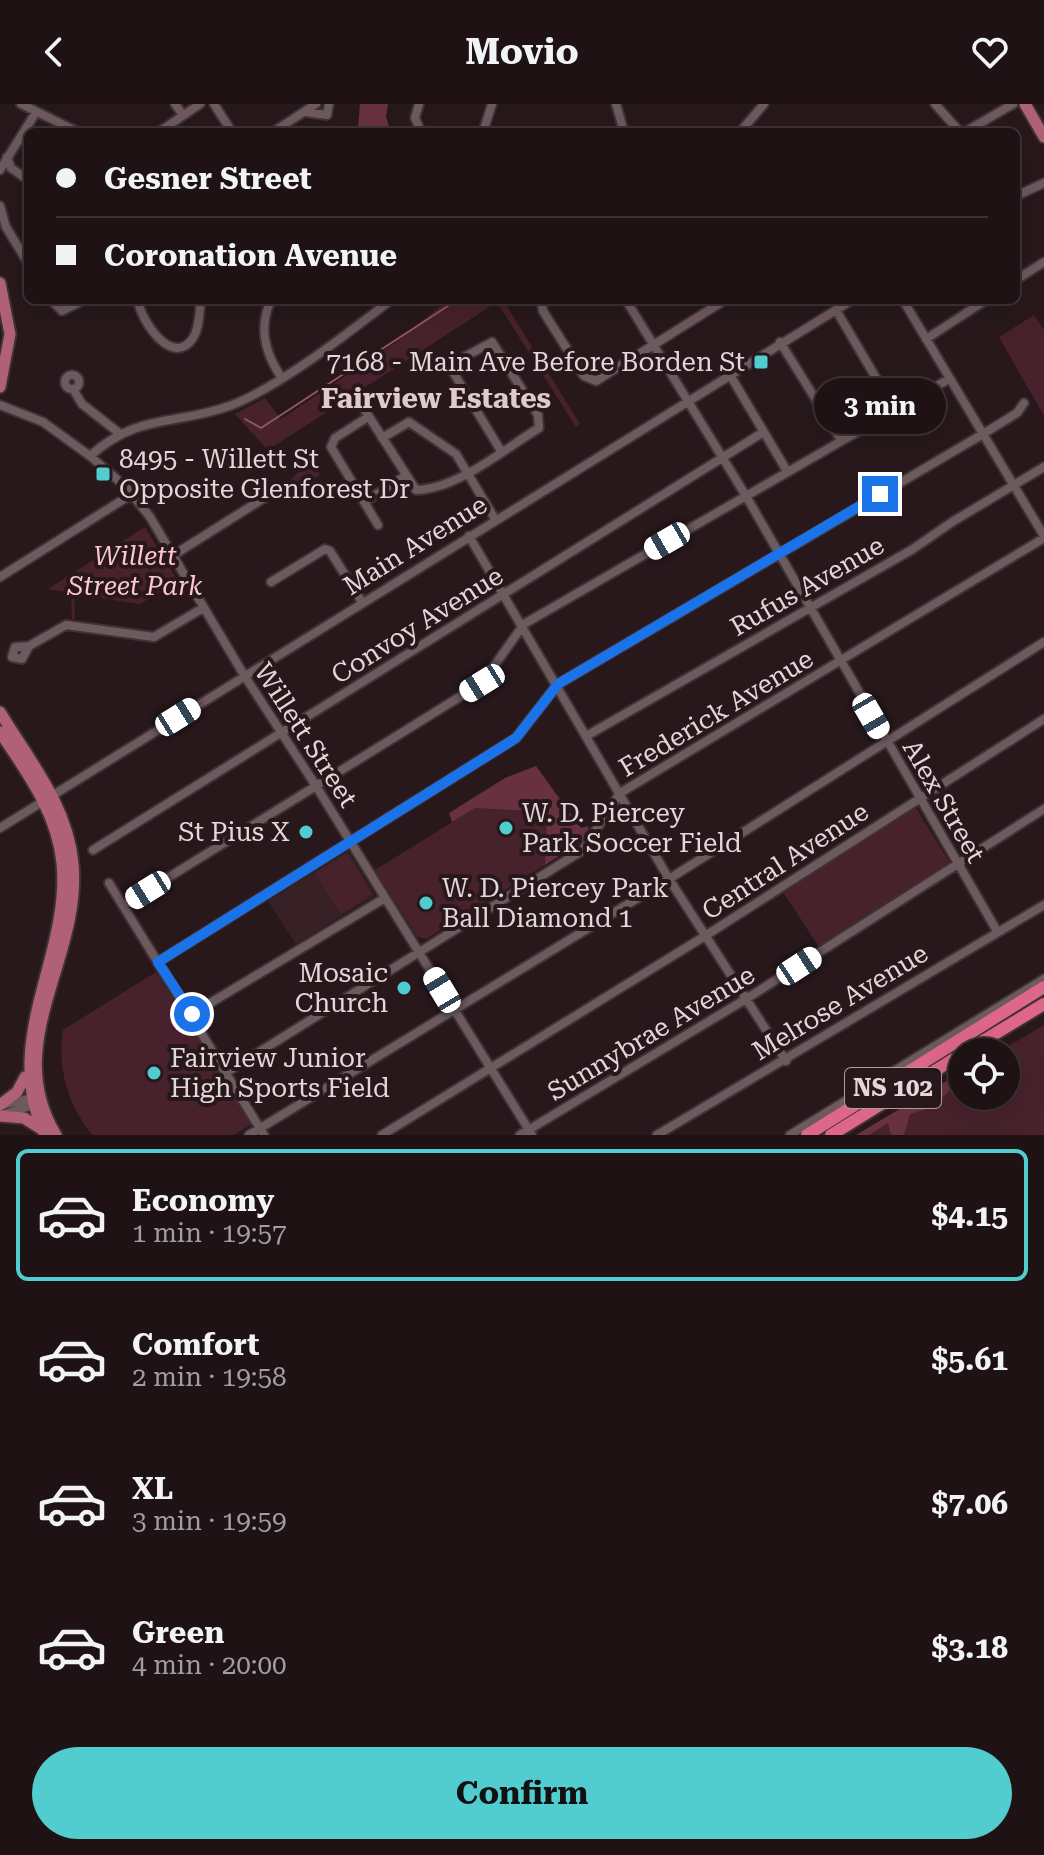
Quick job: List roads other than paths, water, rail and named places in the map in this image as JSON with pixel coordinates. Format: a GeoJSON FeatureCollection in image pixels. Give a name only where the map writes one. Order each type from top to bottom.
{"type":"FeatureCollection","features":[{"type":"Feature","properties":{"kind":"highway"},"geometry":{"type":"LineString","coordinates":[[807,1135],[1044,987]]}},
{"type":"Feature","properties":{"kind":"highway","name":"NS 102"},"geometry":{"type":"LineString","coordinates":[[815,1135],[1044,997]]}},
{"type":"Feature","properties":{"kind":"highway","name":"NS 102"},"geometry":{"type":"LineString","coordinates":[[988,1038],[1044,1004]]}},
{"type":"Feature","properties":{"kind":"highway"},"geometry":{"type":"LineString","coordinates":[[1003,1038],[1044,1014]]}},
{"type":"Feature","properties":{"kind":"highway","name":"NS 102"},"geometry":{"type":"LineString","coordinates":[[831,1135],[948,1062]]}},
{"type":"Feature","properties":{"kind":"highway"},"geometry":{"type":"LineString","coordinates":[[848,1124],[948,1070]]}},
{"type":"Feature","properties":{"kind":"main road"},"geometry":{"type":"LineString","coordinates":[[1025,104],[1044,137]]}},
{"type":"Feature","properties":{"kind":"main road"},"geometry":{"type":"LineString","coordinates":[[0,283],[10,334],[0,387]]}},
{"type":"Feature","properties":{"kind":"main road"},"geometry":{"type":"LineString","coordinates":[[0,712],[67,830],[74,878],[69,912],[39,1020],[34,1050],[36,1101],[42,1132]]}},
{"type":"Feature","properties":{"kind":"main road"},"geometry":{"type":"LineString","coordinates":[[0,732],[48,798],[60,850],[62,892],[25,1031],[25,1077],[56,1135]]}},
{"type":"Feature","properties":{"kind":"main road"},"geometry":{"type":"LineString","coordinates":[[0,1105],[17,1092],[25,1077]]}},
{"type":"Feature","properties":{"kind":"main road"},"geometry":{"type":"LineString","coordinates":[[0,1116],[19,1116],[42,1132]]}},
{"type":"Feature","properties":{"kind":"street"},"geometry":{"type":"LineString","coordinates":[[21,104],[70,128]]}},
{"type":"Feature","properties":{"kind":"street"},"geometry":{"type":"LineString","coordinates":[[175,104],[183,115]]}},
{"type":"Feature","properties":{"kind":"street"},"geometry":{"type":"LineString","coordinates":[[165,128],[200,104]]}},
{"type":"Feature","properties":{"kind":"street"},"geometry":{"type":"LineString","coordinates":[[214,104],[229,128]]}},
{"type":"Feature","properties":{"kind":"street"},"geometry":{"type":"LineString","coordinates":[[279,128],[316,104]]}},
{"type":"Feature","properties":{"kind":"street"},"geometry":{"type":"LineString","coordinates":[[305,112],[327,115],[329,104]]}},
{"type":"Feature","properties":{"kind":"street"},"geometry":{"type":"LineString","coordinates":[[419,104],[415,118],[419,128]]}},
{"type":"Feature","properties":{"kind":"street"},"geometry":{"type":"LineString","coordinates":[[484,128],[492,104]]}},
{"type":"Feature","properties":{"kind":"street"},"geometry":{"type":"LineString","coordinates":[[616,104],[623,128]]}},
{"type":"Feature","properties":{"kind":"street"},"geometry":{"type":"LineString","coordinates":[[743,128],[764,104]]}},
{"type":"Feature","properties":{"kind":"street"},"geometry":{"type":"LineString","coordinates":[[935,104],[958,128]]}},
{"type":"Feature","properties":{"kind":"street"},"geometry":{"type":"LineString","coordinates":[[969,128],[1013,104]]}},
{"type":"Feature","properties":{"kind":"street"},"geometry":{"type":"LineString","coordinates":[[26,128],[36,112]]}},
{"type":"Feature","properties":{"kind":"street"},"geometry":{"type":"LineString","coordinates":[[24,131],[3,163],[24,177]]}},
{"type":"Feature","properties":{"kind":"street"},"geometry":{"type":"LineString","coordinates":[[1020,194],[1044,183]]}},
{"type":"Feature","properties":{"kind":"street"},"geometry":{"type":"LineString","coordinates":[[0,206],[6,227],[24,256]]}},
{"type":"Feature","properties":{"kind":"street"},"geometry":{"type":"LineString","coordinates":[[1020,277],[1044,262]]}},
{"type":"Feature","properties":{"kind":"street"},"geometry":{"type":"LineString","coordinates":[[55,304],[62,311],[76,304]]}},
{"type":"Feature","properties":{"kind":"street"},"geometry":{"type":"LineString","coordinates":[[139,304],[153,333],[160,341],[174,346],[183,346],[194,336],[200,304]]}},
{"type":"Feature","properties":{"kind":"street"},"geometry":{"type":"LineString","coordinates":[[270,304],[265,345],[268,357],[281,377]]}},
{"type":"Feature","properties":{"kind":"street"},"geometry":{"type":"LineString","coordinates":[[90,456],[119,433],[162,419],[219,409],[281,377],[385,304]]}},
{"type":"Feature","properties":{"kind":"street"},"geometry":{"type":"LineString","coordinates":[[545,304],[584,376],[596,381],[719,304]]}},
{"type":"Feature","properties":{"kind":"street","name":"Alex Street"},"geometry":{"type":"LineString","coordinates":[[629,304],[746,496],[997,931]]}},
{"type":"Feature","properties":{"kind":"street"},"geometry":{"type":"LineString","coordinates":[[705,304],[709,310]]}},
{"type":"Feature","properties":{"kind":"street","name":"Main Avenue"},"geometry":{"type":"LineString","coordinates":[[0,828],[846,304]]}},
{"type":"Feature","properties":{"kind":"street"},"geometry":{"type":"LineString","coordinates":[[905,304],[1044,537]]}},
{"type":"Feature","properties":{"kind":"street"},"geometry":{"type":"LineString","coordinates":[[926,339],[980,304]]}},
{"type":"Feature","properties":{"kind":"street"},"geometry":{"type":"LineString","coordinates":[[836,310],[895,410]]}},
{"type":"Feature","properties":{"kind":"street"},"geometry":{"type":"LineString","coordinates":[[780,342],[841,440]]}},
{"type":"Feature","properties":{"kind":"street"},"geometry":{"type":"LineString","coordinates":[[357,398],[405,476],[418,491],[466,473],[539,428],[541,422],[496,347],[485,343],[455,362],[453,372],[501,451]]}},
{"type":"Feature","properties":{"kind":"street"},"geometry":{"type":"LineString","coordinates":[[730,375],[787,471]]}},
{"type":"Feature","properties":{"kind":"street"},"geometry":{"type":"LineString","coordinates":[[124,905],[482,683],[524,624],[949,379]]}},
{"type":"Feature","properties":{"kind":"street"},"geometry":{"type":"LineString","coordinates":[[73,389],[82,404],[119,433]]}},
{"type":"Feature","properties":{"kind":"street"},"geometry":{"type":"LineString","coordinates":[[158,962],[516,738],[558,684],[983,434],[1017,413],[1024,403]]}},
{"type":"Feature","properties":{"kind":"street","name":"Willett Street"},"geometry":{"type":"LineString","coordinates":[[0,405],[43,422],[90,456],[132,494],[530,1132]]}},
{"type":"Feature","properties":{"kind":"street"},"geometry":{"type":"LineString","coordinates":[[368,417],[335,438],[331,447],[378,525]]}},
{"type":"Feature","properties":{"kind":"street"},"geometry":{"type":"LineString","coordinates":[[382,438],[413,422],[450,448],[495,519]]}},
{"type":"Feature","properties":{"kind":"street","name":"Convoy Avenue"},"geometry":{"type":"LineString","coordinates":[[93,850],[762,433]]}},
{"type":"Feature","properties":{"kind":"street","name":"Rufus Avenue"},"geometry":{"type":"LineString","coordinates":[[588,735],[913,549],[1044,467]]}},
{"type":"Feature","properties":{"kind":"street"},"geometry":{"type":"LineString","coordinates":[[366,501],[405,476]]}},
{"type":"Feature","properties":{"kind":"street"},"geometry":{"type":"LineString","coordinates":[[172,556],[280,488]]}},
{"type":"Feature","properties":{"kind":"street"},"geometry":{"type":"LineString","coordinates":[[0,577],[132,494]]}},
{"type":"Feature","properties":{"kind":"street"},"geometry":{"type":"LineString","coordinates":[[469,536],[524,624],[669,879],[786,1061]]}},
{"type":"Feature","properties":{"kind":"street","name":"Frederick Avenue"},"geometry":{"type":"LineString","coordinates":[[227,1072],[583,850],[620,793],[1044,537]]}},
{"type":"Feature","properties":{"kind":"street"},"geometry":{"type":"LineString","coordinates":[[271,582],[325,549],[330,551],[362,602]]}},
{"type":"Feature","properties":{"kind":"street"},"geometry":{"type":"LineString","coordinates":[[29,646],[66,625],[154,637],[203,608]]}},
{"type":"Feature","properties":{"kind":"street"},"geometry":{"type":"LineString","coordinates":[[249,1135],[262,1132],[1044,642]]}},
{"type":"Feature","properties":{"kind":"street","name":"Central Avenue"},"geometry":{"type":"LineString","coordinates":[[382,1135],[1043,722]]}},
{"type":"Feature","properties":{"kind":"street","name":"Sunnybrae Avenue"},"geometry":{"type":"LineString","coordinates":[[520,1135],[530,1132],[746,999],[1044,809]]}},
{"type":"Feature","properties":{"kind":"street"},"geometry":{"type":"LineString","coordinates":[[109,883],[262,1132]]}},
{"type":"Feature","properties":{"kind":"street"},"geometry":{"type":"LineString","coordinates":[[192,1014],[385,898]]}},
{"type":"Feature","properties":{"kind":"street","name":"Melrose Avenue"},"geometry":{"type":"LineString","coordinates":[[657,1135],[1044,905]]}},
{"type":"Feature","properties":{"kind":"street"},"geometry":{"type":"LineString","coordinates":[[790,1135],[1044,979]]}},
{"type":"Feature","properties":{"kind":"street"},"geometry":{"type":"LineString","coordinates":[[0,1105],[36,1101]]}},
{"type":"Feature","properties":{"kind":"street"},"geometry":{"type":"LineString","coordinates":[[0,1116],[36,1101]]}},
{"type":"Feature","properties":{"kind":"waterway"},"geometry":{"type":"LineString","coordinates":[[245,419],[261,428],[451,304]]}},
{"type":"Feature","properties":{"kind":"place","name":"7168 - Main Ave Before Borden St"},"geometry":{"type":"Point","coordinates":[761,362]}},
{"type":"Feature","properties":{"kind":"place","name":"8495 - Willett St Opposite Glenforest Dr"},"geometry":{"type":"Point","coordinates":[103,474]}},
{"type":"Feature","properties":{"kind":"place","name":"W. D. Piercey Park Soccer Field"},"geometry":{"type":"Point","coordinates":[506,828]}},
{"type":"Feature","properties":{"kind":"place","name":"St Pius X"},"geometry":{"type":"Point","coordinates":[306,832]}},
{"type":"Feature","properties":{"kind":"place","name":"W. D. Piercey Park Ball Diamond 1"},"geometry":{"type":"Point","coordinates":[426,903]}},
{"type":"Feature","properties":{"kind":"place","name":"Mosaic Church"},"geometry":{"type":"Point","coordinates":[404,988]}},
{"type":"Feature","properties":{"kind":"place","name":"Fairview Junior High Sports Field"},"geometry":{"type":"Point","coordinates":[154,1073]}},
{"type":"Feature","properties":{"kind":"district","name":"Fairview Estates"},"geometry":{"type":"Point","coordinates":[436,398]}},
{"type":"Feature","properties":{"kind":"park label","name":"Willett Street Park"},"geometry":{"type":"Point","coordinates":[135,571]}}]}
